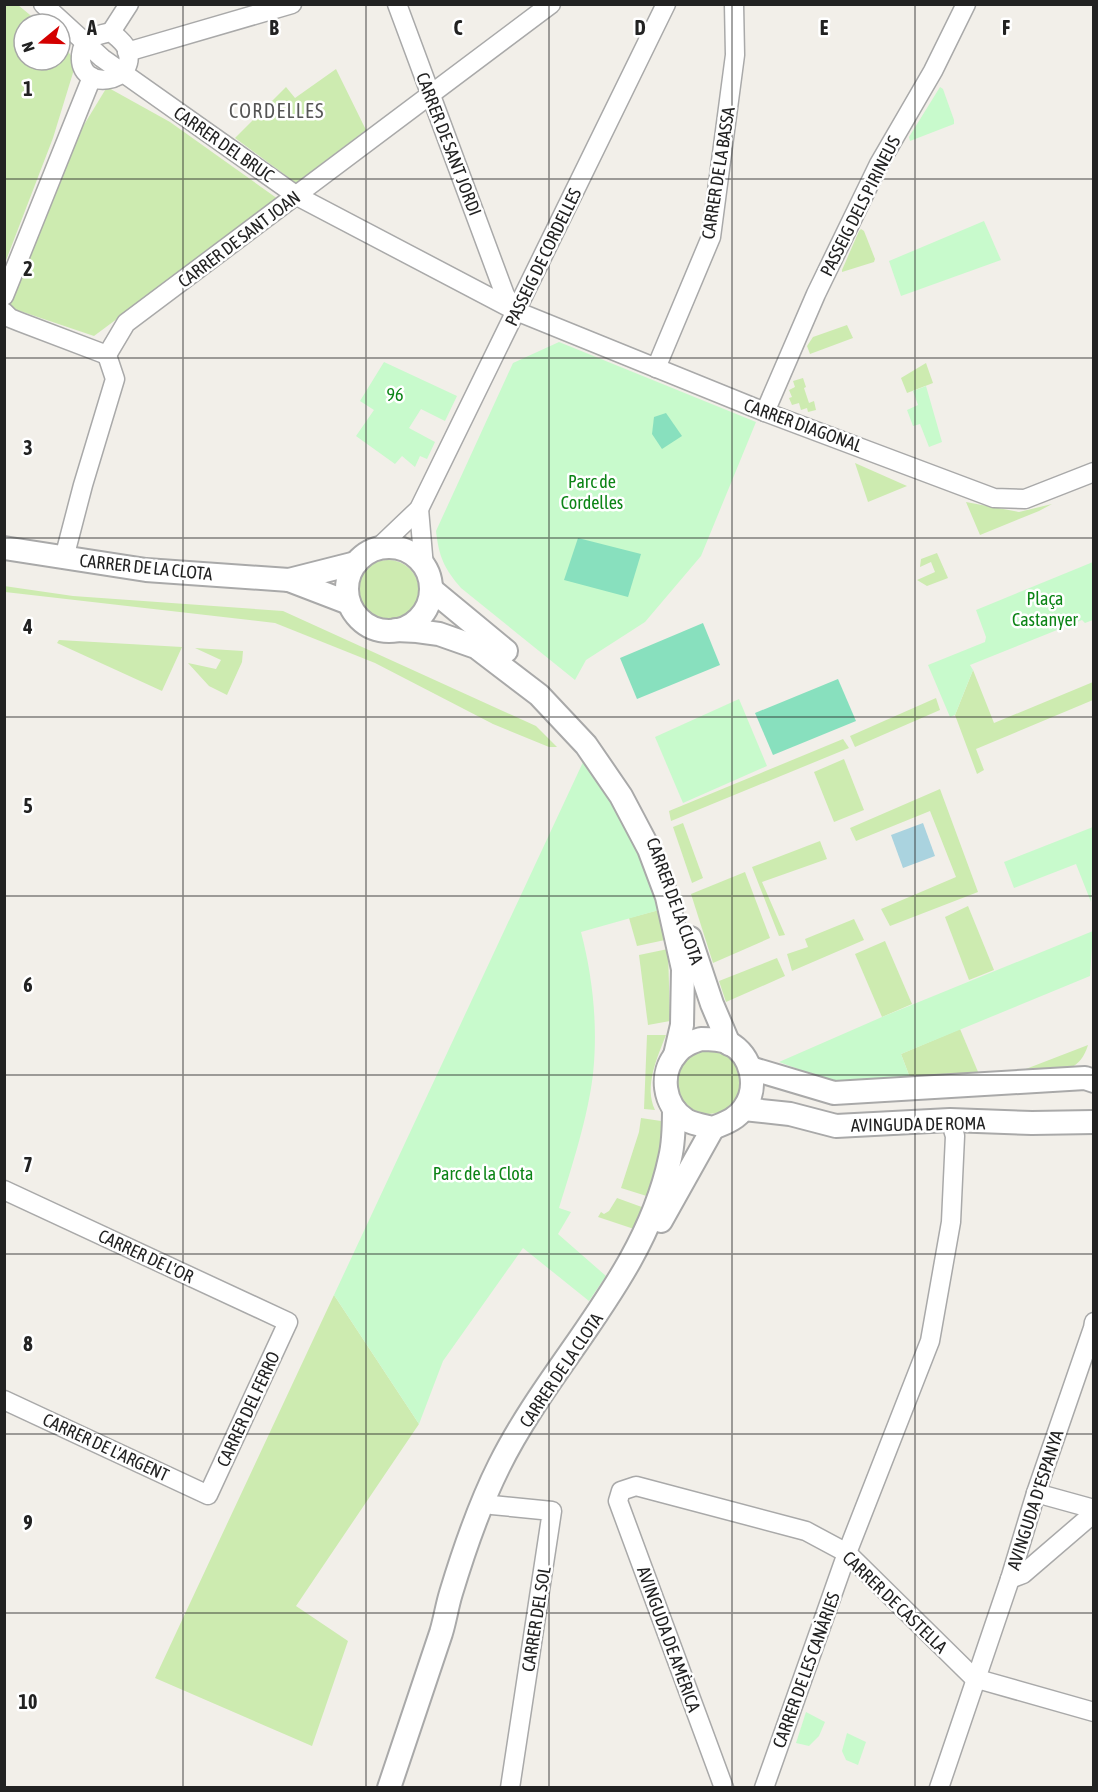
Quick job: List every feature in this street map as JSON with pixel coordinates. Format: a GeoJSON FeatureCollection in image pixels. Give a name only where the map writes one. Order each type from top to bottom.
{"type":"FeatureCollection","features":[{"type":"Feature","properties":{"kind":"street","name":"CARRER DEL BRUC"},"geometry":{"type":"LineString","coordinates":[[43,4],[86,43],[123,72],[297,196],[516,311]]}},
{"type":"Feature","properties":{"kind":"street"},"geometry":{"type":"LineString","coordinates":[[111,32],[123,42],[128,61],[123,72],[112,80],[105,81],[92,77],[85,71],[81,59],[82,50],[86,43],[98,34],[111,32],[129,4]]}},
{"type":"Feature","properties":{"kind":"street"},"geometry":{"type":"LineString","coordinates":[[127,52],[292,4]]}},
{"type":"Feature","properties":{"kind":"street","name":"CARRER DE SANT JORDI"},"geometry":{"type":"LineString","coordinates":[[397,4],[505,295],[516,311]]}},
{"type":"Feature","properties":{"kind":"street","name":"CARRER DE SANT JOAN"},"geometry":{"type":"LineString","coordinates":[[107,355],[126,323],[551,4]]}},
{"type":"Feature","properties":{"kind":"street","name":"PASSEIG DE CORDELLES"},"geometry":{"type":"LineString","coordinates":[[378,548],[419,509],[666,4]]}},
{"type":"Feature","properties":{"kind":"street","name":"CARRER DE LA BASSA"},"geometry":{"type":"LineString","coordinates":[[656,368],[711,237],[735,55],[734,4]]}},
{"type":"Feature","properties":{"kind":"street","name":"PASSEIG DELS PIRINEUS"},"geometry":{"type":"LineString","coordinates":[[765,412],[816,294],[874,174],[933,71],[966,4]]}},
{"type":"Feature","properties":{"kind":"street"},"geometry":{"type":"LineString","coordinates":[[4,296],[92,77]]}},
{"type":"Feature","properties":{"kind":"street"},"geometry":{"type":"LineString","coordinates":[[479,292],[501,283],[532,280]]}},
{"type":"Feature","properties":{"kind":"street","name":"CARRER DIAGONAL"},"geometry":{"type":"LineString","coordinates":[[516,311],[765,412],[994,498],[1025,498],[1094,472]]}},
{"type":"Feature","properties":{"kind":"street"},"geometry":{"type":"LineString","coordinates":[[4,312],[10,318],[28,326],[107,355],[115,380],[83,485],[64,558]]}},
{"type":"Feature","properties":{"kind":"street"},"geometry":{"type":"LineString","coordinates":[[419,509],[424,567],[431,589],[424,611],[407,627],[384,631],[363,622],[354,613],[349,603],[347,589],[349,575],[356,563],[365,555],[378,548],[392,547],[404,550],[424,567]]}},
{"type":"Feature","properties":{"kind":"street","name":"CARRER DE LA CLOTA"},"geometry":{"type":"LineString","coordinates":[[4,548],[146,570],[289,580],[349,603]]}},
{"type":"Feature","properties":{"kind":"street","name":"CARRER DE LA CLOTA"},"geometry":{"type":"LineString","coordinates":[[289,580],[356,563]]}},
{"type":"Feature","properties":{"kind":"street","name":"CARRER DE LA CLOTA"},"geometry":{"type":"LineString","coordinates":[[431,589],[553,692],[606,753],[643,815],[657,844],[672,881],[711,1004],[729,1044]]}},
{"type":"Feature","properties":{"kind":"street","name":"CARRER DE LA CLOTA"},"geometry":{"type":"LineString","coordinates":[[396,630],[440,634],[476,646],[539,695],[586,745],[621,796],[648,849],[667,897],[684,969],[682,1025],[675,1055]]}},
{"type":"Feature","properties":{"kind":"street"},"geometry":{"type":"LineString","coordinates":[[702,1039],[716,1039],[729,1044],[745,1058],[750,1068],[752,1089],[744,1109],[735,1118],[713,1128],[688,1121],[669,1102],[665,1089],[670,1063],[675,1055],[688,1044],[702,1039]]}},
{"type":"Feature","properties":{"kind":"street","name":"AVINGUDA DE ROMA"},"geometry":{"type":"LineString","coordinates":[[750,1068],[834,1093],[1085,1078],[1094,1081]]}},
{"type":"Feature","properties":{"kind":"street","name":"CARRER DE LA CLOTA"},"geometry":{"type":"LineString","coordinates":[[642,1247],[657,1206],[670,1159],[674,1109]]}},
{"type":"Feature","properties":{"kind":"street","name":"AVINGUDA DE ROMA"},"geometry":{"type":"LineString","coordinates":[[744,1109],[790,1114],[836,1126],[950,1120],[1094,1122]]}},
{"type":"Feature","properties":{"kind":"street","name":"CARRER DE LES CANÀRIES"},"geometry":{"type":"LineString","coordinates":[[764,1788],[848,1553],[930,1341],[951,1222],[955,1136],[950,1120]]}},
{"type":"Feature","properties":{"kind":"street","name":"CARRER DE LA CLOTA"},"geometry":{"type":"LineString","coordinates":[[441,1631],[458,1594],[492,1505],[538,1419],[608,1317],[642,1247],[713,1128]]}},
{"type":"Feature","properties":{"kind":"street","name":"CARRER DE L'OR"},"geometry":{"type":"LineString","coordinates":[[4,1190],[288,1322]]}},
{"type":"Feature","properties":{"kind":"street","name":"CARRER DE LA CLOTA"},"geometry":{"type":"LineString","coordinates":[[388,1788],[441,1631],[461,1560],[499,1466],[542,1393],[631,1268]]}},
{"type":"Feature","properties":{"kind":"street","name":"CARRER DEL FERRO"},"geometry":{"type":"LineString","coordinates":[[208,1495],[288,1322]]}},
{"type":"Feature","properties":{"kind":"street","name":"AVINGUDA D'ESPANYA"},"geometry":{"type":"LineString","coordinates":[[939,1788],[1094,1322]]}},
{"type":"Feature","properties":{"kind":"street","name":"CARRER DE L'ARGENT"},"geometry":{"type":"LineString","coordinates":[[4,1400],[208,1495]]}},
{"type":"Feature","properties":{"kind":"street","name":"CARRER DE CASTELLA"},"geometry":{"type":"LineString","coordinates":[[621,1491],[636,1486],[806,1531],[848,1553],[974,1678],[1094,1712]]}},
{"type":"Feature","properties":{"kind":"street","name":"AVINGUDA DE AMÈRICA"},"geometry":{"type":"LineString","coordinates":[[621,1491],[618,1501],[724,1788]]}},
{"type":"Feature","properties":{"kind":"street"},"geometry":{"type":"LineString","coordinates":[[1036,1493],[1094,1511]]}},
{"type":"Feature","properties":{"kind":"street","name":"CARRER DEL SOL"},"geometry":{"type":"LineString","coordinates":[[492,1505],[552,1511],[510,1788]]}},
{"type":"Feature","properties":{"kind":"street"},"geometry":{"type":"LineString","coordinates":[[1010,1579],[1023,1574],[1094,1511]]}},
{"type":"Feature","properties":{"kind":"green space"},"geometry":{"type":"Polygon","coordinates":[[[5,5],[18,5],[26,12],[12,12],[12,72],[72,72],[72,57],[76,63],[53,138],[5,263],[5,5]]]}},
{"type":"Feature","properties":{"kind":"green space"},"geometry":{"type":"Polygon","coordinates":[[[336,69],[366,130],[296,183],[235,138],[286,87],[295,98],[336,69]]]}},
{"type":"Feature","properties":{"kind":"green space"},"geometry":{"type":"Polygon","coordinates":[[[107,87],[170,122],[278,199],[94,336],[8,307],[82,128],[107,87]]]}},
{"type":"Feature","properties":{"kind":"green space"},"geometry":{"type":"Polygon","coordinates":[[[940,87],[943,89],[954,124],[910,141],[909,137],[940,87]]]}},
{"type":"Feature","properties":{"kind":"green space"},"geometry":{"type":"Polygon","coordinates":[[[984,221],[1001,260],[901,296],[889,261],[984,221]]]}},
{"type":"Feature","properties":{"kind":"green space"},"geometry":{"type":"Polygon","coordinates":[[[861,229],[864,231],[875,259],[874,262],[842,272],[859,231],[861,229]]]}},
{"type":"Feature","properties":{"kind":"green space"},"geometry":{"type":"Polygon","coordinates":[[[847,325],[853,338],[810,354],[807,346],[813,337],[847,325]]]}},
{"type":"Feature","properties":{"kind":"green space","name":"Parc de Cordelles"},"geometry":{"type":"Polygon","coordinates":[[[559,342],[756,422],[701,556],[645,622],[586,660],[575,680],[461,588],[443,562],[436,531],[513,363],[559,342]]]}},
{"type":"Feature","properties":{"kind":"green space","name":"96"},"geometry":{"type":"Polygon","coordinates":[[[384,362],[457,396],[445,421],[421,409],[409,428],[435,442],[427,459],[420,456],[415,467],[402,456],[395,464],[356,436],[374,410],[360,401],[384,362]]]}},
{"type":"Feature","properties":{"kind":"green space"},"geometry":{"type":"Polygon","coordinates":[[[926,363],[933,383],[907,393],[901,378],[926,363]]]}},
{"type":"Feature","properties":{"kind":"green space"},"geometry":{"type":"Polygon","coordinates":[[[803,378],[809,403],[814,401],[816,410],[808,412],[807,408],[801,410],[799,403],[792,405],[789,398],[792,397],[789,390],[795,387],[793,381],[803,378]]]}},
{"type":"Feature","properties":{"kind":"green space"},"geometry":{"type":"Polygon","coordinates":[[[926,386],[942,442],[929,447],[920,424],[913,426],[907,410],[918,405],[913,391],[926,386]]]}},
{"type":"Feature","properties":{"kind":"green space"},"geometry":{"type":"Polygon","coordinates":[[[666,413],[682,436],[662,449],[652,434],[654,417],[666,413]]]}},
{"type":"Feature","properties":{"kind":"green space"},"geometry":{"type":"Polygon","coordinates":[[[855,463],[907,486],[868,502],[855,463]]]}},
{"type":"Feature","properties":{"kind":"green space"},"geometry":{"type":"Polygon","coordinates":[[[966,502],[1019,512],[1052,504],[980,535],[966,502]]]}},
{"type":"Feature","properties":{"kind":"green space"},"geometry":{"type":"Polygon","coordinates":[[[578,538],[641,554],[628,597],[564,580],[578,538]]]}},
{"type":"Feature","properties":{"kind":"green space"},"geometry":{"type":"Polygon","coordinates":[[[937,553],[948,578],[927,586],[917,580],[935,572],[931,562],[920,567],[921,559],[937,553]]]}},
{"type":"Feature","properties":{"kind":"green space"},"geometry":{"type":"Polygon","coordinates":[[[388,560],[400,562],[410,569],[417,579],[419,591],[417,603],[410,613],[400,620],[388,622],[376,620],[366,613],[359,603],[357,591],[359,579],[366,569],[376,562],[388,560]]]}},
{"type":"Feature","properties":{"kind":"green space","name":"Plaça Castanyer"},"geometry":{"type":"Polygon","coordinates":[[[1093,562],[1093,620],[1085,623],[1082,620],[970,665],[973,670],[955,715],[950,717],[928,665],[985,642],[986,637],[976,610],[1093,562]]]}},
{"type":"Feature","properties":{"kind":"green space"},"geometry":{"type":"Polygon","coordinates":[[[4,586],[73,596],[283,611],[536,726],[557,747],[549,747],[493,724],[375,663],[275,623],[5,592],[4,586]]]}},
{"type":"Feature","properties":{"kind":"green space"},"geometry":{"type":"Polygon","coordinates":[[[703,623],[720,665],[637,699],[620,658],[703,623]]]}},
{"type":"Feature","properties":{"kind":"green space"},"geometry":{"type":"Polygon","coordinates":[[[59,640],[182,647],[162,691],[57,643],[59,640]]]}},
{"type":"Feature","properties":{"kind":"green space"},"geometry":{"type":"Polygon","coordinates":[[[195,648],[243,651],[242,662],[227,695],[209,686],[188,663],[216,669],[221,660],[195,648]]]}},
{"type":"Feature","properties":{"kind":"green space"},"geometry":{"type":"Polygon","coordinates":[[[973,670],[994,723],[1093,682],[1093,700],[976,749],[984,770],[977,774],[955,715],[973,670]]]}},
{"type":"Feature","properties":{"kind":"green space"},"geometry":{"type":"Polygon","coordinates":[[[838,679],[856,721],[773,755],[755,713],[838,679]]]}},
{"type":"Feature","properties":{"kind":"green space"},"geometry":{"type":"Polygon","coordinates":[[[936,698],[940,710],[855,747],[850,736],[936,698]]]}},
{"type":"Feature","properties":{"kind":"green space"},"geometry":{"type":"Polygon","coordinates":[[[739,699],[767,766],[683,803],[655,737],[739,699]]]}},
{"type":"Feature","properties":{"kind":"green space"},"geometry":{"type":"Polygon","coordinates":[[[843,739],[849,748],[671,821],[669,811],[843,739]]]}},
{"type":"Feature","properties":{"kind":"green space"},"geometry":{"type":"Polygon","coordinates":[[[844,759],[864,810],[834,822],[814,772],[844,759]]]}},
{"type":"Feature","properties":{"kind":"green space","name":"Parc de la Clota"},"geometry":{"type":"Polygon","coordinates":[[[584,760],[640,850],[659,910],[581,932],[589,967],[593,1003],[595,1038],[593,1074],[583,1124],[559,1208],[571,1212],[558,1234],[606,1276],[589,1301],[523,1248],[443,1361],[419,1424],[334,1295],[584,760]]]}},
{"type":"Feature","properties":{"kind":"green space"},"geometry":{"type":"Polygon","coordinates":[[[940,789],[978,892],[890,926],[881,909],[956,877],[930,811],[856,841],[850,828],[940,789]]]}},
{"type":"Feature","properties":{"kind":"green space"},"geometry":{"type":"Polygon","coordinates":[[[683,823],[703,878],[692,883],[673,827],[683,823]]]}},
{"type":"Feature","properties":{"kind":"green space"},"geometry":{"type":"Polygon","coordinates":[[[1093,827],[1091,902],[1076,864],[1014,888],[1004,862],[1093,827]]]}},
{"type":"Feature","properties":{"kind":"green space"},"geometry":{"type":"Polygon","coordinates":[[[820,841],[827,859],[762,882],[785,935],[779,936],[752,867],[820,841]]]}},
{"type":"Feature","properties":{"kind":"green space"},"geometry":{"type":"Polygon","coordinates":[[[745,872],[770,938],[713,963],[691,894],[745,872]]]}},
{"type":"Feature","properties":{"kind":"green space"},"geometry":{"type":"Polygon","coordinates":[[[968,906],[994,970],[969,980],[945,917],[968,906]]]}},
{"type":"Feature","properties":{"kind":"green space"},"geometry":{"type":"Polygon","coordinates":[[[659,910],[665,940],[637,946],[629,918],[659,910]]]}},
{"type":"Feature","properties":{"kind":"green space"},"geometry":{"type":"Polygon","coordinates":[[[854,919],[864,940],[792,971],[787,954],[808,947],[805,939],[854,919]]]}},
{"type":"Feature","properties":{"kind":"green space"},"geometry":{"type":"Polygon","coordinates":[[[1093,931],[1090,976],[901,1054],[912,1083],[844,1086],[779,1062],[882,1017],[1093,931]]]}},
{"type":"Feature","properties":{"kind":"green space"},"geometry":{"type":"Polygon","coordinates":[[[885,941],[912,1004],[882,1017],[855,954],[885,941]]]}},
{"type":"Feature","properties":{"kind":"green space"},"geometry":{"type":"Polygon","coordinates":[[[668,949],[670,1021],[648,1025],[639,955],[668,949]]]}},
{"type":"Feature","properties":{"kind":"green space"},"geometry":{"type":"Polygon","coordinates":[[[777,958],[785,976],[726,1002],[719,981],[777,958]]]}},
{"type":"Feature","properties":{"kind":"green space"},"geometry":{"type":"Polygon","coordinates":[[[960,1029],[981,1079],[912,1083],[901,1054],[960,1029]]]}},
{"type":"Feature","properties":{"kind":"green space"},"geometry":{"type":"Polygon","coordinates":[[[647,1035],[666,1035],[651,1082],[655,1110],[644,1109],[647,1035]]]}},
{"type":"Feature","properties":{"kind":"green space"},"geometry":{"type":"Polygon","coordinates":[[[1088,1045],[1077,1064],[1069,1069],[1050,1073],[1018,1072],[1088,1045]]]}},
{"type":"Feature","properties":{"kind":"green space"},"geometry":{"type":"Polygon","coordinates":[[[709,1050],[727,1056],[735,1064],[741,1082],[735,1100],[727,1108],[709,1114],[691,1108],[683,1100],[677,1082],[683,1064],[691,1056],[709,1050]]]}},
{"type":"Feature","properties":{"kind":"green space"},"geometry":{"type":"Polygon","coordinates":[[[641,1118],[661,1121],[665,1142],[653,1198],[621,1188],[639,1132],[641,1118]]]}},
{"type":"Feature","properties":{"kind":"green space"},"geometry":{"type":"Polygon","coordinates":[[[617,1198],[650,1210],[640,1231],[598,1217],[601,1212],[604,1214],[609,1211],[617,1198]]]}},
{"type":"Feature","properties":{"kind":"green space"},"geometry":{"type":"Polygon","coordinates":[[[334,1295],[419,1424],[296,1606],[348,1641],[312,1746],[155,1678],[334,1295]]]}},
{"type":"Feature","properties":{"kind":"green space"},"geometry":{"type":"Polygon","coordinates":[[[806,1712],[825,1722],[819,1736],[809,1746],[796,1743],[806,1712]]]}},
{"type":"Feature","properties":{"kind":"green space"},"geometry":{"type":"Polygon","coordinates":[[[847,1733],[866,1742],[858,1765],[846,1760],[842,1751],[847,1733]]]}},
{"type":"Feature","properties":{"kind":"water"},"geometry":{"type":"Polygon","coordinates":[[[923,823],[935,856],[903,868],[891,835],[923,823]]]}},
{"type":"Feature","properties":{"kind":"district","name":"CORDELLES"},"geometry":{"type":"Point","coordinates":[277,110]}}]}
